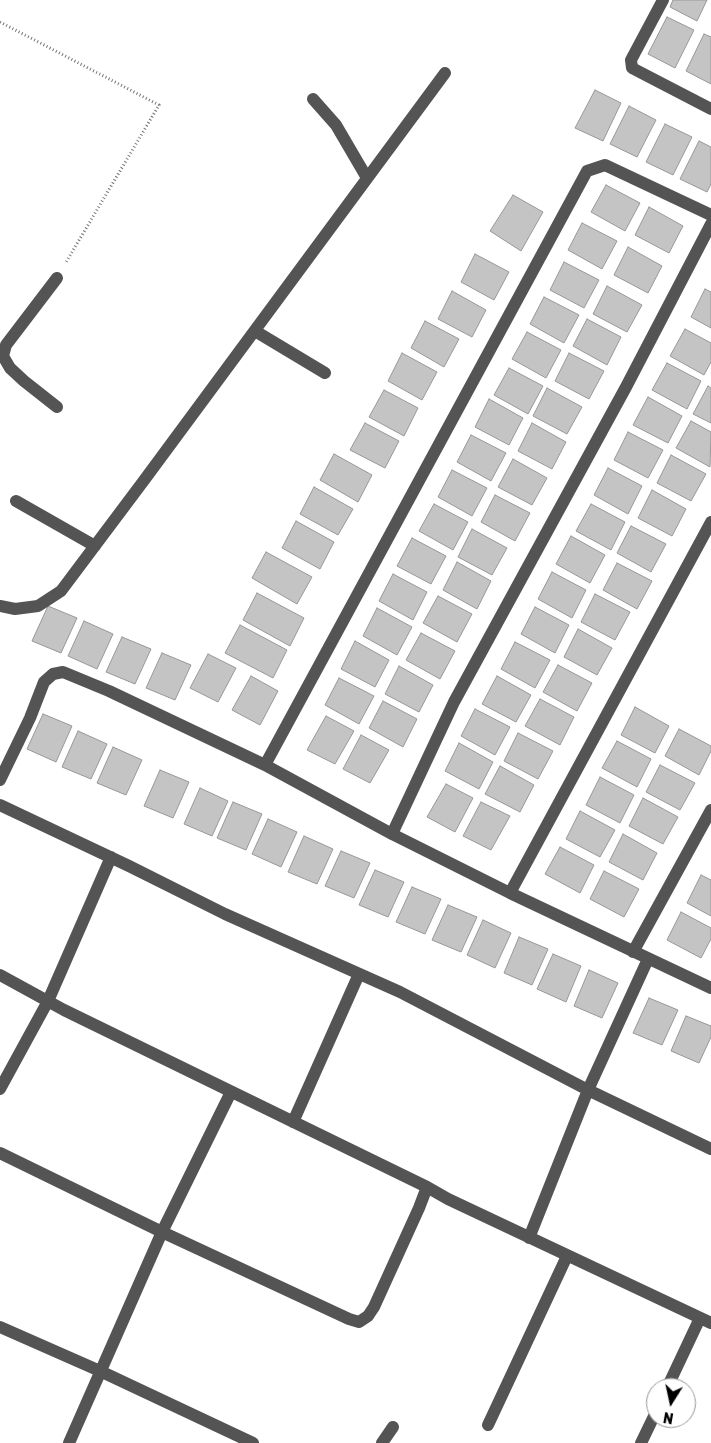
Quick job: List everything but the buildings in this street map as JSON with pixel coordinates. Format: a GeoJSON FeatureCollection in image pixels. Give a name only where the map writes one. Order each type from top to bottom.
{"type":"FeatureCollection","features":[{"type":"Feature","properties":{"kind":"street"},"geometry":{"type":"LineString","coordinates":[[663,0],[631,60],[632,68],[711,109]]}},
{"type":"Feature","properties":{"kind":"street"},"geometry":{"type":"LineString","coordinates":[[0,606],[15,609],[38,606],[61,591],[445,73]]}},
{"type":"Feature","properties":{"kind":"street"},"geometry":{"type":"LineString","coordinates":[[313,99],[336,125],[367,178]]}},
{"type":"Feature","properties":{"kind":"street"},"geometry":{"type":"LineString","coordinates":[[265,765],[587,171],[605,165],[711,216]]}},
{"type":"Feature","properties":{"kind":"street"},"geometry":{"type":"LineString","coordinates":[[392,834],[454,702],[626,387],[711,224]]}},
{"type":"Feature","properties":{"kind":"street"},"geometry":{"type":"LineString","coordinates":[[57,278],[6,344],[3,356],[10,368],[24,381],[58,407]]}},
{"type":"Feature","properties":{"kind":"street"},"geometry":{"type":"LineString","coordinates":[[255,330],[325,373]]}},
{"type":"Feature","properties":{"kind":"street"},"geometry":{"type":"LineString","coordinates":[[16,501],[95,546]]}},
{"type":"Feature","properties":{"kind":"street"},"geometry":{"type":"LineString","coordinates":[[510,893],[711,522]]}},
{"type":"Feature","properties":{"kind":"street"},"geometry":{"type":"LineString","coordinates":[[0,780],[30,718],[44,682],[53,674],[63,672],[109,690],[265,765],[392,834],[510,893],[711,988]]}},
{"type":"Feature","properties":{"kind":"street"},"geometry":{"type":"LineString","coordinates":[[0,805],[111,857],[225,914],[400,992],[588,1090],[711,1149]]}},
{"type":"Feature","properties":{"kind":"street"},"geometry":{"type":"LineString","coordinates":[[633,952],[711,810]]}},
{"type":"Feature","properties":{"kind":"street"},"geometry":{"type":"LineString","coordinates":[[0,1089],[48,1002],[111,857]]}},
{"type":"Feature","properties":{"kind":"street"},"geometry":{"type":"LineString","coordinates":[[529,1238],[588,1090],[648,959]]}},
{"type":"Feature","properties":{"kind":"street"},"geometry":{"type":"LineString","coordinates":[[293,1122],[359,974]]}},
{"type":"Feature","properties":{"kind":"street"},"geometry":{"type":"LineString","coordinates":[[0,975],[48,1002],[231,1092],[529,1238],[705,1321],[673,1378]]}},
{"type":"Feature","properties":{"kind":"street"},"geometry":{"type":"LineString","coordinates":[[69,1443],[162,1232],[231,1092]]}},
{"type":"Feature","properties":{"kind":"street"},"geometry":{"type":"LineString","coordinates":[[0,1153],[162,1232],[359,1322],[368,1316],[374,1308],[420,1208],[427,1187]]}},
{"type":"Feature","properties":{"kind":"street"},"geometry":{"type":"LineString","coordinates":[[488,1425],[567,1256]]}},
{"type":"Feature","properties":{"kind":"street"},"geometry":{"type":"LineString","coordinates":[[0,1327],[100,1371],[253,1443]]}},
{"type":"Feature","properties":{"kind":"street"},"geometry":{"type":"LineString","coordinates":[[382,1443],[393,1427]]}},
{"type":"Feature","properties":{"kind":"street"},"geometry":{"type":"LineString","coordinates":[[641,1443],[648,1428]]}},
{"type":"Feature","properties":{"kind":"path"},"geometry":{"type":"LineString","coordinates":[[0,22],[159,105],[57,278]]}}]}
